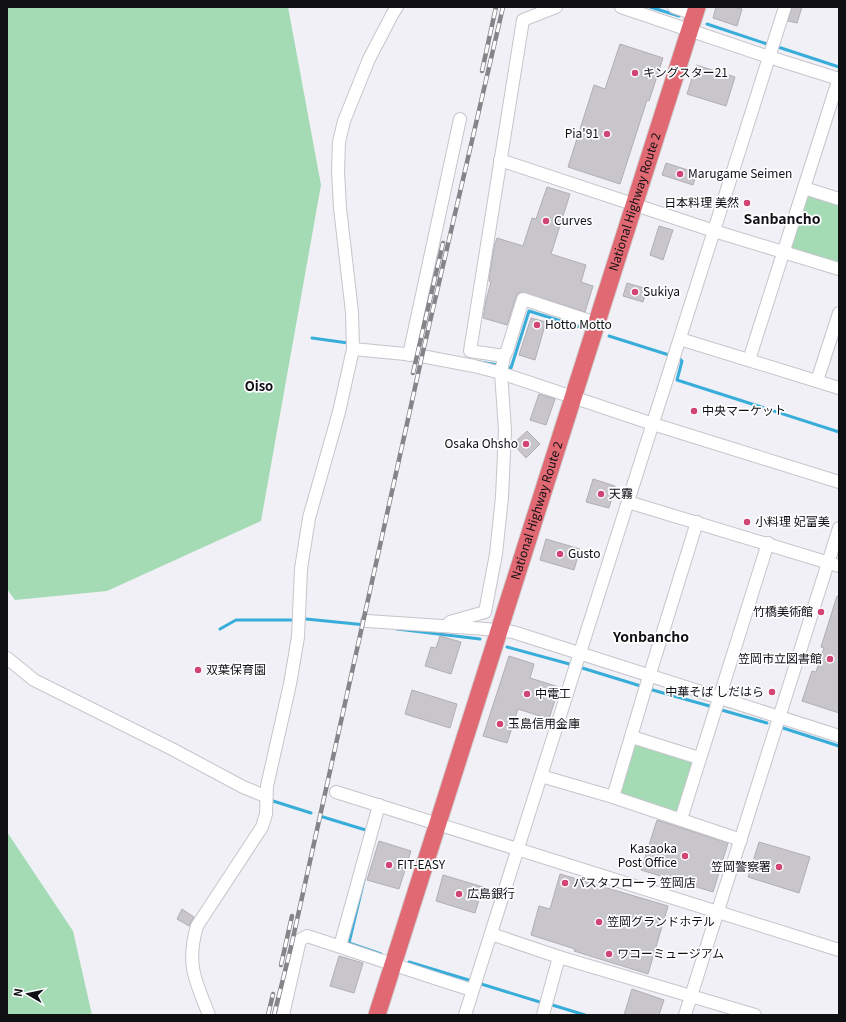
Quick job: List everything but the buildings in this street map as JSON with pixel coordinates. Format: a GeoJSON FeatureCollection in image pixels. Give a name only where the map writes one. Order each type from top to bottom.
{"type":"FeatureCollection","features":[{"type":"Feature","properties":{"kind":"highway","name":"National Highway Route 2"},"geometry":{"type":"LineString","coordinates":[[377,1015],[696,10]]}},
{"type":"Feature","properties":{"kind":"street"},"geometry":{"type":"LineString","coordinates":[[209,1015],[195,979],[191,957],[192,941],[197,926],[262,827],[266,814],[265,796],[290,684],[298,637],[301,568],[309,518],[339,412],[353,349],[352,312],[340,208],[338,171],[339,142],[344,121],[370,59],[392,13],[397,7]]}},
{"type":"Feature","properties":{"kind":"street"},"geometry":{"type":"LineString","coordinates":[[556,7],[524,20],[470,351],[573,397],[653,424],[839,482]]}},
{"type":"Feature","properties":{"kind":"street"},"geometry":{"type":"LineString","coordinates":[[621,7],[690,30],[772,49],[839,79],[749,360]]}},
{"type":"Feature","properties":{"kind":"street"},"geometry":{"type":"LineString","coordinates":[[674,7],[696,10]]}},
{"type":"Feature","properties":{"kind":"street"},"geometry":{"type":"LineString","coordinates":[[465,1015],[785,7]]}},
{"type":"Feature","properties":{"kind":"street"},"geometry":{"type":"LineString","coordinates":[[410,351],[460,119]]}},
{"type":"Feature","properties":{"kind":"street"},"geometry":{"type":"LineString","coordinates":[[500,160],[714,231],[839,269]]}},
{"type":"Feature","properties":{"kind":"street"},"geometry":{"type":"LineString","coordinates":[[804,188],[839,199]]}},
{"type":"Feature","properties":{"kind":"street"},"geometry":{"type":"LineString","coordinates":[[446,626],[450,622],[485,612],[496,554],[502,497],[505,430],[502,365],[523,299],[596,322]]}},
{"type":"Feature","properties":{"kind":"street"},"geometry":{"type":"LineString","coordinates":[[817,381],[839,313]]}},
{"type":"Feature","properties":{"kind":"street"},"geometry":{"type":"LineString","coordinates":[[680,339],[839,388]]}},
{"type":"Feature","properties":{"kind":"street"},"geometry":{"type":"LineString","coordinates":[[353,349],[410,351],[474,366],[502,365]]}},
{"type":"Feature","properties":{"kind":"street"},"geometry":{"type":"LineString","coordinates":[[628,502],[834,564]]}},
{"type":"Feature","properties":{"kind":"street"},"geometry":{"type":"LineString","coordinates":[[613,797],[697,522]]}},
{"type":"Feature","properties":{"kind":"street"},"geometry":{"type":"LineString","coordinates":[[685,1015],[779,718],[834,564],[839,528]]}},
{"type":"Feature","properties":{"kind":"street"},"geometry":{"type":"LineString","coordinates":[[681,819],[768,543]]}},
{"type":"Feature","properties":{"kind":"street"},"geometry":{"type":"LineString","coordinates":[[367,621],[513,632],[577,661],[647,684],[716,704],[779,718],[839,736]]}},
{"type":"Feature","properties":{"kind":"street"},"geometry":{"type":"LineString","coordinates":[[7,658],[34,680],[172,749],[243,787],[265,796]]}},
{"type":"Feature","properties":{"kind":"street"},"geometry":{"type":"LineString","coordinates":[[632,737],[699,758]]}},
{"type":"Feature","properties":{"kind":"street"},"geometry":{"type":"LineString","coordinates":[[541,776],[613,797],[741,840]]}},
{"type":"Feature","properties":{"kind":"street"},"geometry":{"type":"LineString","coordinates":[[336,792],[839,950]]}},
{"type":"Feature","properties":{"kind":"street"},"geometry":{"type":"LineString","coordinates":[[340,946],[379,805]]}},
{"type":"Feature","properties":{"kind":"street"},"geometry":{"type":"LineString","coordinates":[[491,934],[559,957],[755,1015]]}},
{"type":"Feature","properties":{"kind":"street"},"geometry":{"type":"LineString","coordinates":[[283,1015],[300,940],[307,936],[393,965],[474,984]]}},
{"type":"Feature","properties":{"kind":"street"},"geometry":{"type":"LineString","coordinates":[[545,1008],[559,957]]}},
{"type":"Feature","properties":{"kind":"green space"},"geometry":{"type":"Polygon","coordinates":[[[7,7],[288,7],[321,185],[261,521],[107,591],[15,600],[7,589],[7,7]]]}},
{"type":"Feature","properties":{"kind":"green space"},"geometry":{"type":"Polygon","coordinates":[[[804,188],[839,199],[839,269],[783,252],[804,188]]]}},
{"type":"Feature","properties":{"kind":"green space"},"geometry":{"type":"Polygon","coordinates":[[[635,742],[694,760],[678,812],[619,793],[635,742]]]}},
{"type":"Feature","properties":{"kind":"green space"},"geometry":{"type":"Polygon","coordinates":[[[7,832],[73,931],[92,1015],[7,1015],[7,832]]]}},
{"type":"Feature","properties":{"kind":"waterway"},"geometry":{"type":"LineString","coordinates":[[650,7],[679,16]]}},
{"type":"Feature","properties":{"kind":"waterway"},"geometry":{"type":"LineString","coordinates":[[707,24],[770,45]]}},
{"type":"Feature","properties":{"kind":"waterway"},"geometry":{"type":"LineString","coordinates":[[775,46],[839,67]]}},
{"type":"Feature","properties":{"kind":"waterway"},"geometry":{"type":"LineString","coordinates":[[505,366],[511,368],[529,311],[580,327]]}},
{"type":"Feature","properties":{"kind":"waterway"},"geometry":{"type":"LineString","coordinates":[[609,336],[669,355]]}},
{"type":"Feature","properties":{"kind":"waterway"},"geometry":{"type":"LineString","coordinates":[[312,338],[348,343]]}},
{"type":"Feature","properties":{"kind":"waterway"},"geometry":{"type":"LineString","coordinates":[[680,359],[682,361],[677,380],[839,432]]}},
{"type":"Feature","properties":{"kind":"waterway"},"geometry":{"type":"LineString","coordinates":[[479,362],[499,365]]}},
{"type":"Feature","properties":{"kind":"waterway"},"geometry":{"type":"LineString","coordinates":[[306,619],[366,625]]}},
{"type":"Feature","properties":{"kind":"waterway"},"geometry":{"type":"LineString","coordinates":[[220,629],[236,620],[292,620]]}},
{"type":"Feature","properties":{"kind":"waterway"},"geometry":{"type":"LineString","coordinates":[[397,629],[480,639]]}},
{"type":"Feature","properties":{"kind":"waterway"},"geometry":{"type":"LineString","coordinates":[[507,647],[573,665]]}},
{"type":"Feature","properties":{"kind":"waterway"},"geometry":{"type":"LineString","coordinates":[[579,667],[644,687]]}},
{"type":"Feature","properties":{"kind":"waterway"},"geometry":{"type":"LineString","coordinates":[[649,689],[713,707]]}},
{"type":"Feature","properties":{"kind":"waterway"},"geometry":{"type":"LineString","coordinates":[[718,709],[767,723]]}},
{"type":"Feature","properties":{"kind":"waterway"},"geometry":{"type":"LineString","coordinates":[[783,728],[839,746]]}},
{"type":"Feature","properties":{"kind":"waterway"},"geometry":{"type":"LineString","coordinates":[[273,801],[311,813]]}},
{"type":"Feature","properties":{"kind":"waterway"},"geometry":{"type":"LineString","coordinates":[[323,817],[369,831]]}},
{"type":"Feature","properties":{"kind":"waterway"},"geometry":{"type":"LineString","coordinates":[[365,876],[349,943],[381,954]]}},
{"type":"Feature","properties":{"kind":"waterway"},"geometry":{"type":"LineString","coordinates":[[409,962],[472,981]]}},
{"type":"Feature","properties":{"kind":"waterway"},"geometry":{"type":"LineString","coordinates":[[478,983],[543,1003]]}},
{"type":"Feature","properties":{"kind":"waterway"},"geometry":{"type":"LineString","coordinates":[[549,1004],[585,1015]]}},
{"type":"Feature","properties":{"kind":"railway"},"geometry":{"type":"LineString","coordinates":[[482,71],[496,7]]}},
{"type":"Feature","properties":{"kind":"railway"},"geometry":{"type":"LineString","coordinates":[[274,1015],[291,947],[422,356],[503,7]]}},
{"type":"Feature","properties":{"kind":"railway"},"geometry":{"type":"LineString","coordinates":[[413,373],[443,243]]}},
{"type":"Feature","properties":{"kind":"railway"},"geometry":{"type":"LineString","coordinates":[[281,965],[292,916]]}},
{"type":"Feature","properties":{"kind":"railway"},"geometry":{"type":"LineString","coordinates":[[268,1015],[273,994]]}},
{"type":"Feature","properties":{"kind":"place","name":"キングスター21"},"geometry":{"type":"Point","coordinates":[635,73]}},
{"type":"Feature","properties":{"kind":"place","name":"Pia'91"},"geometry":{"type":"Point","coordinates":[607,134]}},
{"type":"Feature","properties":{"kind":"place","name":"Marugame Seimen"},"geometry":{"type":"Point","coordinates":[680,174]}},
{"type":"Feature","properties":{"kind":"place","name":"日本料理 美然"},"geometry":{"type":"Point","coordinates":[747,203]}},
{"type":"Feature","properties":{"kind":"place","name":"Curves"},"geometry":{"type":"Point","coordinates":[546,221]}},
{"type":"Feature","properties":{"kind":"place","name":"Sukiya"},"geometry":{"type":"Point","coordinates":[635,292]}},
{"type":"Feature","properties":{"kind":"place","name":"Hotto Motto"},"geometry":{"type":"Point","coordinates":[537,325]}},
{"type":"Feature","properties":{"kind":"place","name":"中央マーケット"},"geometry":{"type":"Point","coordinates":[694,411]}},
{"type":"Feature","properties":{"kind":"place","name":"Osaka Ohsho"},"geometry":{"type":"Point","coordinates":[526,444]}},
{"type":"Feature","properties":{"kind":"place","name":"天霧"},"geometry":{"type":"Point","coordinates":[601,494]}},
{"type":"Feature","properties":{"kind":"place","name":"小料理 妃富美"},"geometry":{"type":"Point","coordinates":[747,522]}},
{"type":"Feature","properties":{"kind":"place","name":"Gusto"},"geometry":{"type":"Point","coordinates":[560,554]}},
{"type":"Feature","properties":{"kind":"place","name":"竹橋美術館"},"geometry":{"type":"Point","coordinates":[821,612]}},
{"type":"Feature","properties":{"kind":"place","name":"笠岡市立図書館"},"geometry":{"type":"Point","coordinates":[830,659]}},
{"type":"Feature","properties":{"kind":"place","name":"双葉保育園"},"geometry":{"type":"Point","coordinates":[198,670]}},
{"type":"Feature","properties":{"kind":"place","name":"中華そば しだはら"},"geometry":{"type":"Point","coordinates":[772,692]}},
{"type":"Feature","properties":{"kind":"place","name":"中電工"},"geometry":{"type":"Point","coordinates":[527,694]}},
{"type":"Feature","properties":{"kind":"place","name":"玉島信用金庫"},"geometry":{"type":"Point","coordinates":[500,724]}},
{"type":"Feature","properties":{"kind":"place","name":"Kasaoka Post Office"},"geometry":{"type":"Point","coordinates":[685,856]}},
{"type":"Feature","properties":{"kind":"place","name":"FIT-EASY"},"geometry":{"type":"Point","coordinates":[389,865]}},
{"type":"Feature","properties":{"kind":"place","name":"笠岡警察署"},"geometry":{"type":"Point","coordinates":[779,867]}},
{"type":"Feature","properties":{"kind":"place","name":"パスタフローラ 笠岡店"},"geometry":{"type":"Point","coordinates":[565,883]}},
{"type":"Feature","properties":{"kind":"place","name":"広島銀行"},"geometry":{"type":"Point","coordinates":[459,894]}},
{"type":"Feature","properties":{"kind":"place","name":"笠岡グランドホテル"},"geometry":{"type":"Point","coordinates":[599,922]}},
{"type":"Feature","properties":{"kind":"place","name":"ワコーミュージアム"},"geometry":{"type":"Point","coordinates":[609,954]}},
{"type":"Feature","properties":{"kind":"district","name":"Sanbancho"},"geometry":{"type":"Point","coordinates":[782,219]}},
{"type":"Feature","properties":{"kind":"district","name":"Oiso"},"geometry":{"type":"Point","coordinates":[259,386]}},
{"type":"Feature","properties":{"kind":"district","name":"Yonbancho"},"geometry":{"type":"Point","coordinates":[651,637]}}]}
